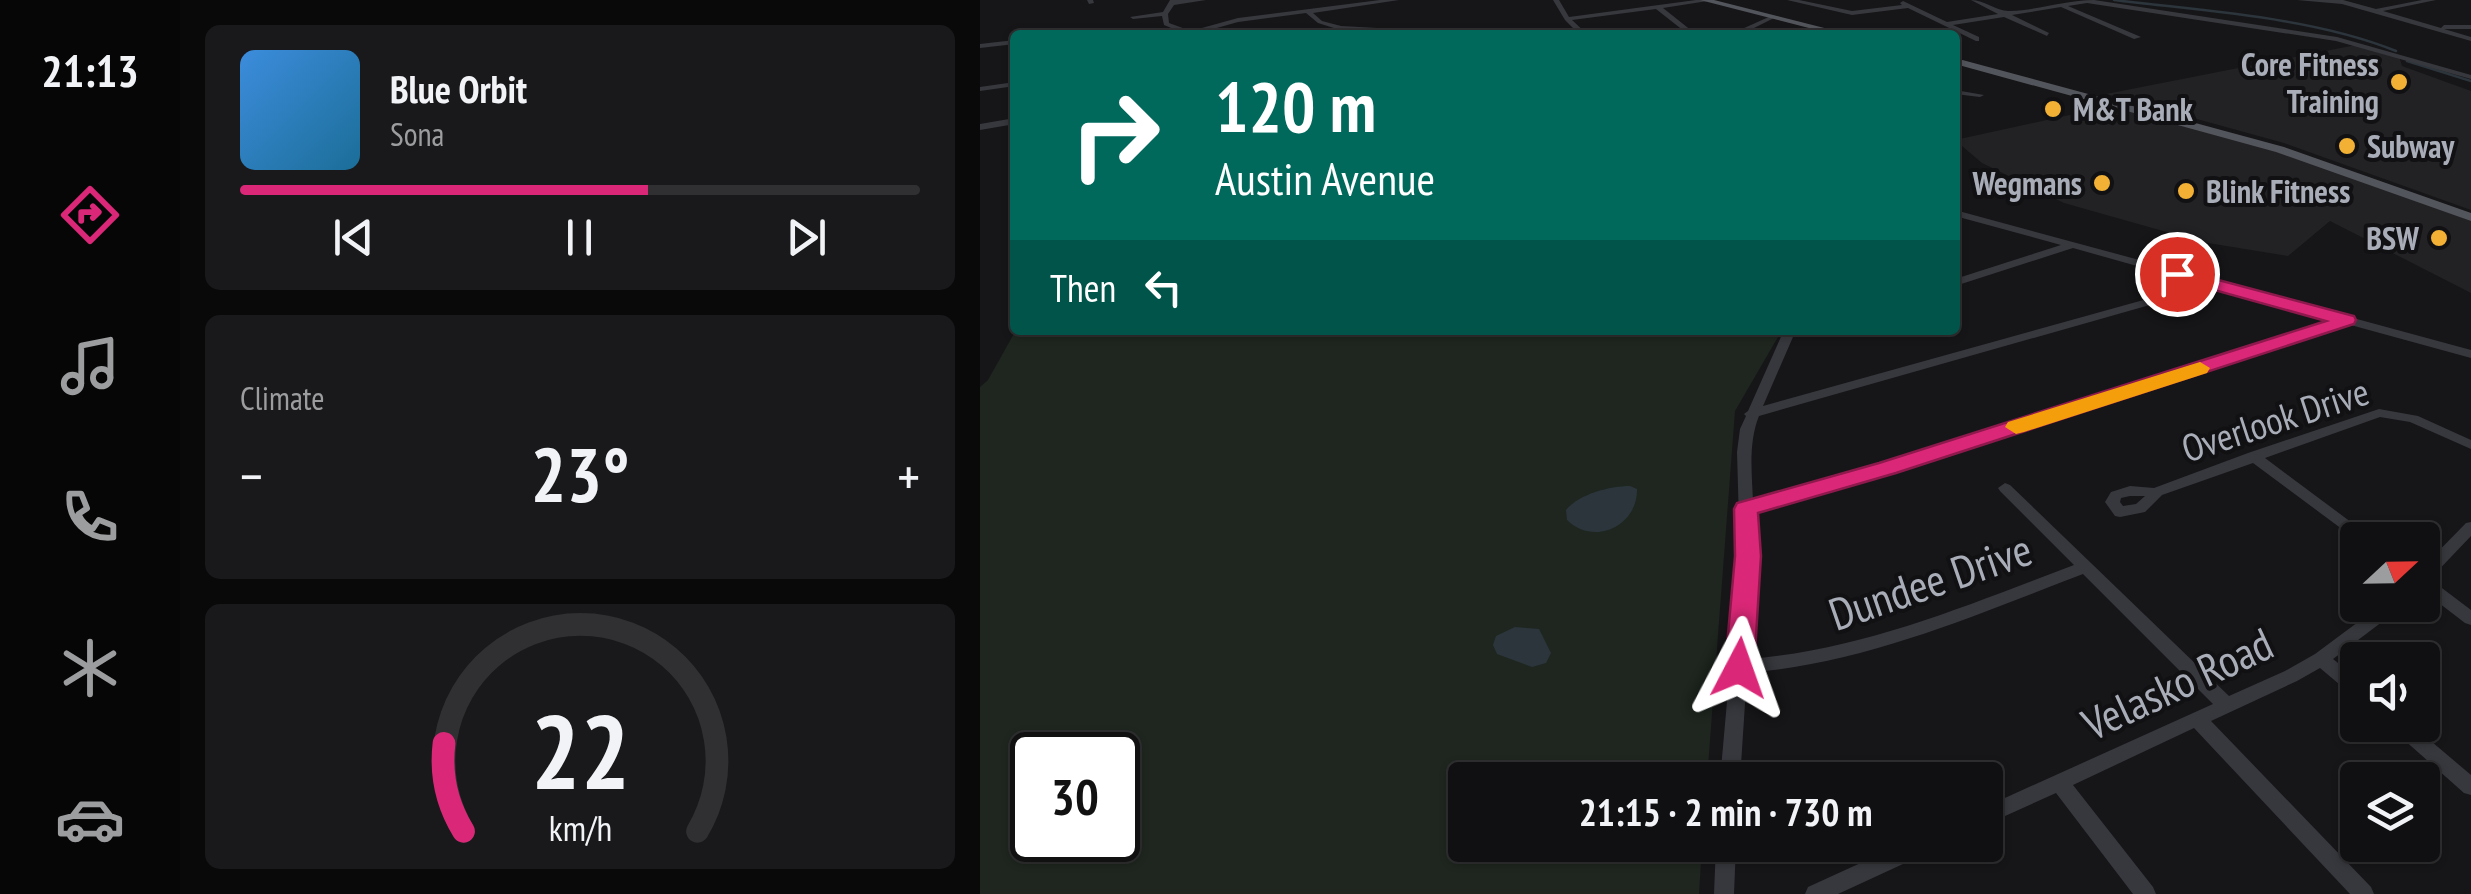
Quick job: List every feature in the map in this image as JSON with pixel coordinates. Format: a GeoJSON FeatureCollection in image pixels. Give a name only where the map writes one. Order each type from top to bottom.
{"type":"FeatureCollection","features":[{"type":"Feature","properties":{"kind":"main road"},"geometry":{"type":"LineString","coordinates":[[1707,0],[1827,30]]}},
{"type":"Feature","properties":{"kind":"main road"},"geometry":{"type":"LineString","coordinates":[[1960,62],[2234,133],[2370,178],[2471,217]]}},
{"type":"Feature","properties":{"kind":"street"},"geometry":{"type":"LineString","coordinates":[[1179,30],[1166,24],[1165,14],[1172,2],[1203,0]]}},
{"type":"Feature","properties":{"kind":"street"},"geometry":{"type":"LineString","coordinates":[[1202,30],[1238,20],[1396,0]]}},
{"type":"Feature","properties":{"kind":"street"},"geometry":{"type":"LineString","coordinates":[[1556,0],[1579,30]]}},
{"type":"Feature","properties":{"kind":"street"},"geometry":{"type":"LineString","coordinates":[[1567,19],[1707,0]]}},
{"type":"Feature","properties":{"kind":"street"},"geometry":{"type":"LineString","coordinates":[[1790,0],[1852,13],[1910,6]]}},
{"type":"Feature","properties":{"kind":"street"},"geometry":{"type":"LineString","coordinates":[[1898,0],[1958,30]]}},
{"type":"Feature","properties":{"kind":"street"},"geometry":{"type":"LineString","coordinates":[[1974,0],[2047,34]]}},
{"type":"Feature","properties":{"kind":"street"},"geometry":{"type":"LineString","coordinates":[[1946,24],[2084,0],[2337,39],[2471,77]]}},
{"type":"Feature","properties":{"kind":"street"},"geometry":{"type":"LineString","coordinates":[[2300,0],[2339,1],[2471,40]]}},
{"type":"Feature","properties":{"kind":"street"},"geometry":{"type":"LineString","coordinates":[[2373,10],[2432,0]]}},
{"type":"Feature","properties":{"kind":"street"},"geometry":{"type":"LineString","coordinates":[[2063,6],[2137,37]]}},
{"type":"Feature","properties":{"kind":"street"},"geometry":{"type":"LineString","coordinates":[[2128,7],[2125,10],[2174,22]]}},
{"type":"Feature","properties":{"kind":"street"},"geometry":{"type":"LineString","coordinates":[[1656,8],[1686,30]]}},
{"type":"Feature","properties":{"kind":"street"},"geometry":{"type":"LineString","coordinates":[[1307,11],[1320,22],[1340,28],[1411,30]]}},
{"type":"Feature","properties":{"kind":"street"},"geometry":{"type":"LineString","coordinates":[[1133,16],[1165,14]]}},
{"type":"Feature","properties":{"kind":"street"},"geometry":{"type":"LineString","coordinates":[[1447,30],[1457,16]]}},
{"type":"Feature","properties":{"kind":"street"},"geometry":{"type":"LineString","coordinates":[[1745,30],[1774,17]]}},
{"type":"Feature","properties":{"kind":"street"},"geometry":{"type":"LineString","coordinates":[[2434,28],[2471,27]]}},
{"type":"Feature","properties":{"kind":"street"},"geometry":{"type":"LineString","coordinates":[[1960,31],[1976,39]]}},
{"type":"Feature","properties":{"kind":"street"},"geometry":{"type":"LineString","coordinates":[[980,46],[1010,43]]}},
{"type":"Feature","properties":{"kind":"street"},"geometry":{"type":"LineString","coordinates":[[980,89],[1010,85]]}},
{"type":"Feature","properties":{"kind":"street"},"geometry":{"type":"LineString","coordinates":[[1960,93],[1980,95]]}},
{"type":"Feature","properties":{"kind":"street"},"geometry":{"type":"LineString","coordinates":[[980,127],[1010,122]]}},
{"type":"Feature","properties":{"kind":"street"},"geometry":{"type":"LineString","coordinates":[[1960,214],[2471,354]]}},
{"type":"Feature","properties":{"kind":"street"},"geometry":{"type":"LineString","coordinates":[[1960,281],[2071,245]]}},
{"type":"Feature","properties":{"kind":"street"},"geometry":{"type":"LineString","coordinates":[[1751,414],[2213,284]]}},
{"type":"Feature","properties":{"kind":"street"},"geometry":{"type":"LineString","coordinates":[[1746,509],[1888,468],[2347,320]]}},
{"type":"Feature","properties":{"kind":"street"},"geometry":{"type":"LineString","coordinates":[[1731,762],[1748,556],[1744,452],[1751,414],[1788,335]]}},
{"type":"Feature","properties":{"kind":"street","name":"Overlook Drive"},"geometry":{"type":"LineString","coordinates":[[2154,493],[2379,414],[2414,418],[2471,445]]}},
{"type":"Feature","properties":{"kind":"street"},"geometry":{"type":"LineString","coordinates":[[2253,456],[2342,522]]}},
{"type":"Feature","properties":{"kind":"street"},"geometry":{"type":"LineString","coordinates":[[2004,488],[2226,705]]}},
{"type":"Feature","properties":{"kind":"street"},"geometry":{"type":"LineString","coordinates":[[2440,561],[2471,527]]}},
{"type":"Feature","properties":{"kind":"street","name":"Dundee Drive"},"geometry":{"type":"LineString","coordinates":[[1739,668],[1841,654],[2085,566]]}},
{"type":"Feature","properties":{"kind":"street"},"geometry":{"type":"LineString","coordinates":[[2440,594],[2471,619]]}},
{"type":"Feature","properties":{"kind":"street","name":"Velasko Road"},"geometry":{"type":"LineString","coordinates":[[2003,808],[2321,659],[2370,622]]}},
{"type":"Feature","properties":{"kind":"street"},"geometry":{"type":"LineString","coordinates":[[2321,659],[2340,675]]}},
{"type":"Feature","properties":{"kind":"street"},"geometry":{"type":"LineString","coordinates":[[2197,719],[2364,894]]}},
{"type":"Feature","properties":{"kind":"street"},"geometry":{"type":"LineString","coordinates":[[2419,742],[2471,787]]}},
{"type":"Feature","properties":{"kind":"street"},"geometry":{"type":"LineString","coordinates":[[2060,782],[2146,894]]}},
{"type":"Feature","properties":{"kind":"street"},"geometry":{"type":"LineString","coordinates":[[1724,894],[1725,862]]}},
{"type":"Feature","properties":{"kind":"street"},"geometry":{"type":"LineString","coordinates":[[1815,894],[1885,862]]}},
{"type":"Feature","properties":{"kind":"shaded area"},"geometry":{"type":"Polygon","coordinates":[[[2356,45],[2399,56],[2402,66],[2471,91],[2471,210],[2284,143],[2106,94],[2356,45]]]}},
{"type":"Feature","properties":{"kind":"shaded area"},"geometry":{"type":"Polygon","coordinates":[[[2115,105],[2319,164],[2471,221],[2471,293],[2330,221],[2288,256],[2202,242],[2064,203],[1982,163],[1960,144],[1960,139],[2115,105]]]}},
{"type":"Feature","properties":{"kind":"shaded area"},"geometry":{"type":"Polygon","coordinates":[[[1013,335],[1779,335],[1735,411],[1708,762],[1448,762],[1448,862],[1701,862],[1699,894],[980,894],[980,387],[1013,335]]]}},
{"type":"Feature","properties":{"kind":"shaded area"},"geometry":{"type":"Polygon","coordinates":[[[1630,486],[1637,489],[1635,502],[1623,522],[1613,528],[1590,532],[1567,520],[1566,510],[1587,495],[1630,486]]]}},
{"type":"Feature","properties":{"kind":"shaded area"},"geometry":{"type":"Polygon","coordinates":[[[1515,627],[1539,629],[1551,653],[1546,663],[1532,667],[1497,654],[1493,645],[1496,636],[1515,627]]]}},
{"type":"Feature","properties":{"kind":"waterway"},"geometry":{"type":"LineString","coordinates":[[2114,0],[2294,23],[2396,51]]}},
{"type":"Feature","properties":{"kind":"waterway"},"geometry":{"type":"LineString","coordinates":[[2407,61],[2471,81]]}},
{"type":"Feature","properties":{"kind":"slow traffic"},"geometry":{"type":"LineString","coordinates":[[2016,427],[2200,368]]}},
{"type":"Feature","properties":{"kind":"place","name":"Core Fitness Training"},"geometry":{"type":"Point","coordinates":[2399,82]}},
{"type":"Feature","properties":{"kind":"place","name":"M&T Bank"},"geometry":{"type":"Point","coordinates":[2053,109]}},
{"type":"Feature","properties":{"kind":"place","name":"Subway"},"geometry":{"type":"Point","coordinates":[2347,146]}},
{"type":"Feature","properties":{"kind":"place","name":"Wegmans"},"geometry":{"type":"Point","coordinates":[2102,183]}},
{"type":"Feature","properties":{"kind":"place","name":"Blink Fitness"},"geometry":{"type":"Point","coordinates":[2186,191]}},
{"type":"Feature","properties":{"kind":"place","name":"BSW"},"geometry":{"type":"Point","coordinates":[2439,238]}},
{"type":"Feature","properties":{"kind":"route"},"geometry":{"type":"LineString","coordinates":[[1739,668],[1748,556],[1746,509],[1888,468],[2347,320],[2177,274]]}}]}
